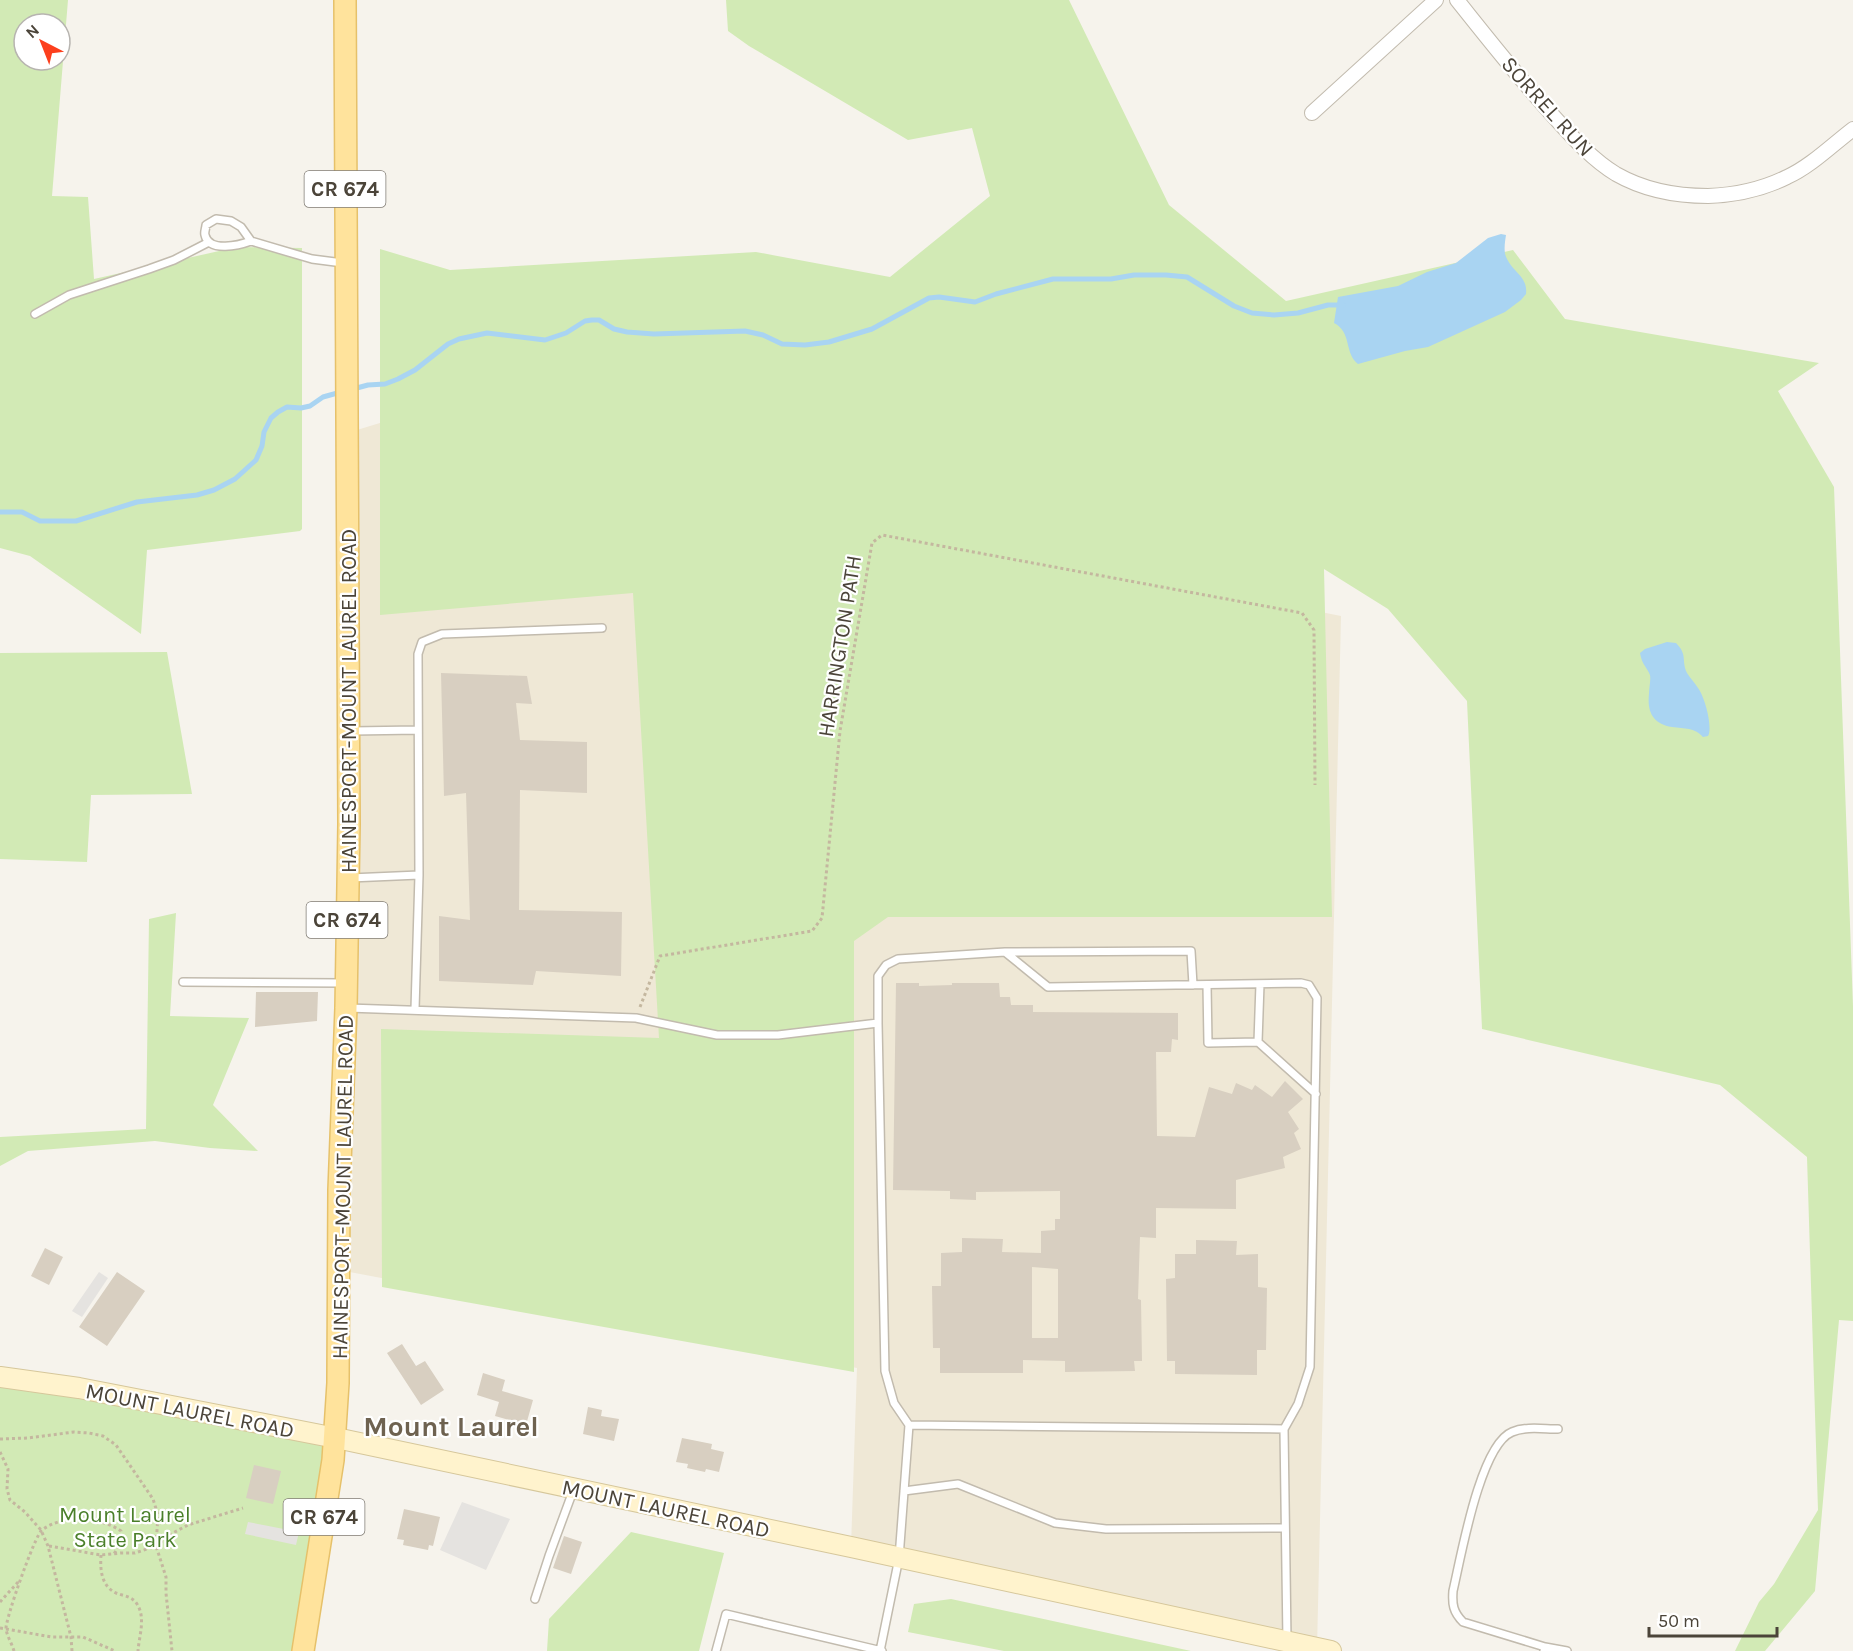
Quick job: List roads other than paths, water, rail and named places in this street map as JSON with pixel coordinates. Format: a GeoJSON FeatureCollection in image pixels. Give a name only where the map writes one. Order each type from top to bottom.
{"type":"FeatureCollection","features":[{"type":"Feature","properties":{"kind":"main road","name":"HAINESPORT-MOUNT LAUREL ROAD"},"geometry":{"type":"LineString","coordinates":[[303,1651],[336,1438],[338,1373],[349,731],[345,0]]}},
{"type":"Feature","properties":{"kind":"main road","name":"MOUNT LAUREL ROAD"},"geometry":{"type":"LineString","coordinates":[[0,1377],[79,1388],[336,1438],[899,1558],[1285,1647],[1330,1651]]}},
{"type":"Feature","properties":{"kind":"street"},"geometry":{"type":"LineString","coordinates":[[1311,113],[1436,0]]}},
{"type":"Feature","properties":{"kind":"street","name":"SORREL RUN"},"geometry":{"type":"LineString","coordinates":[[1457,0],[1538,99],[1582,146],[1616,174],[1657,190],[1679,195],[1724,195],[1768,185],[1806,166],[1853,129]]}},
{"type":"Feature","properties":{"kind":"lane"},"geometry":{"type":"LineString","coordinates":[[251,241],[241,227],[231,221],[216,219],[206,225],[205,235],[209,242],[219,246],[234,247],[251,241],[312,259],[345,263]]}},
{"type":"Feature","properties":{"kind":"lane"},"geometry":{"type":"LineString","coordinates":[[35,314],[69,295],[174,260],[209,242]]}},
{"type":"Feature","properties":{"kind":"lane"},"geometry":{"type":"LineString","coordinates":[[415,1009],[419,875],[418,654],[422,642],[442,634],[602,628]]}},
{"type":"Feature","properties":{"kind":"lane"},"geometry":{"type":"LineString","coordinates":[[349,731],[418,730]]}},
{"type":"Feature","properties":{"kind":"lane"},"geometry":{"type":"LineString","coordinates":[[348,878],[419,875]]}},
{"type":"Feature","properties":{"kind":"lane"},"geometry":{"type":"LineString","coordinates":[[716,1651],[726,1614],[881,1651],[899,1558],[909,1425],[894,1403],[885,1371],[878,976],[886,965],[898,958],[1005,952],[1191,951],[1193,985]]}},
{"type":"Feature","properties":{"kind":"lane"},"geometry":{"type":"LineString","coordinates":[[1005,952],[1048,987],[1301,983],[1309,985],[1314,990],[1317,998],[1316,1094],[1310,1367],[1298,1404],[1284,1429],[1285,1647]]}},
{"type":"Feature","properties":{"kind":"lane"},"geometry":{"type":"LineString","coordinates":[[183,981],[346,983]]}},
{"type":"Feature","properties":{"kind":"lane"},"geometry":{"type":"LineString","coordinates":[[1207,984],[1208,1043],[1258,1042],[1316,1094]]}},
{"type":"Feature","properties":{"kind":"lane"},"geometry":{"type":"LineString","coordinates":[[1258,1042],[1260,984]]}},
{"type":"Feature","properties":{"kind":"lane"},"geometry":{"type":"LineString","coordinates":[[346,1008],[636,1017],[717,1035],[778,1035],[878,1023]]}},
{"type":"Feature","properties":{"kind":"lane"},"geometry":{"type":"LineString","coordinates":[[909,1425],[1284,1429]]}},
{"type":"Feature","properties":{"kind":"lane"},"geometry":{"type":"LineString","coordinates":[[1558,1429],[1524,1428],[1510,1432],[1498,1443],[1476,1495],[1453,1591],[1452,1605],[1463,1622],[1545,1649],[1567,1651]]}},
{"type":"Feature","properties":{"kind":"lane"},"geometry":{"type":"LineString","coordinates":[[904,1491],[958,1484],[1055,1523],[1106,1529],[1285,1528]]}},
{"type":"Feature","properties":{"kind":"lane"},"geometry":{"type":"LineString","coordinates":[[535,1599],[574,1489]]}},
{"type":"Feature","properties":{"kind":"water"},"geometry":{"type":"Polygon","coordinates":[[[1501,234],[1506,235],[1507,259],[1525,283],[1526,294],[1521,300],[1505,312],[1428,347],[1358,364],[1351,354],[1346,337],[1340,327],[1334,323],[1338,297],[1398,286],[1427,272],[1456,263],[1488,238],[1501,234]]]}},
{"type":"Feature","properties":{"kind":"water"},"geometry":{"type":"Polygon","coordinates":[[[1667,642],[1676,643],[1680,647],[1687,673],[1703,698],[1708,712],[1708,736],[1703,737],[1689,729],[1660,723],[1650,712],[1650,675],[1640,653],[1645,649],[1667,642]]]}},
{"type":"Feature","properties":{"kind":"waterway"},"geometry":{"type":"LineString","coordinates":[[353,389],[385,384],[398,379],[415,370],[448,344],[459,339],[487,333],[545,340],[566,333],[585,321],[599,320],[614,329],[627,332],[654,334],[745,331],[763,335],[782,344],[805,345],[829,342],[872,329],[929,298],[939,297],[975,302],[1053,279],[1111,279],[1134,275],[1187,277],[1234,306],[1252,313],[1274,315],[1298,313],[1328,305],[1343,305]]}},
{"type":"Feature","properties":{"kind":"waterway"},"geometry":{"type":"LineString","coordinates":[[0,512],[22,512],[40,521],[76,521],[137,502],[197,495],[214,490],[235,479],[256,460],[262,446],[264,432],[271,418],[278,412],[287,407],[310,406],[323,397],[341,392]]}},
{"type":"Feature","properties":{"kind":"district","name":"Mount Laurel"},"geometry":{"type":"Point","coordinates":[451,1426]}},
{"type":"Feature","properties":{"kind":"park label","name":"Mount Laurel State Park"},"geometry":{"type":"Point","coordinates":[125,1526]}}]}
